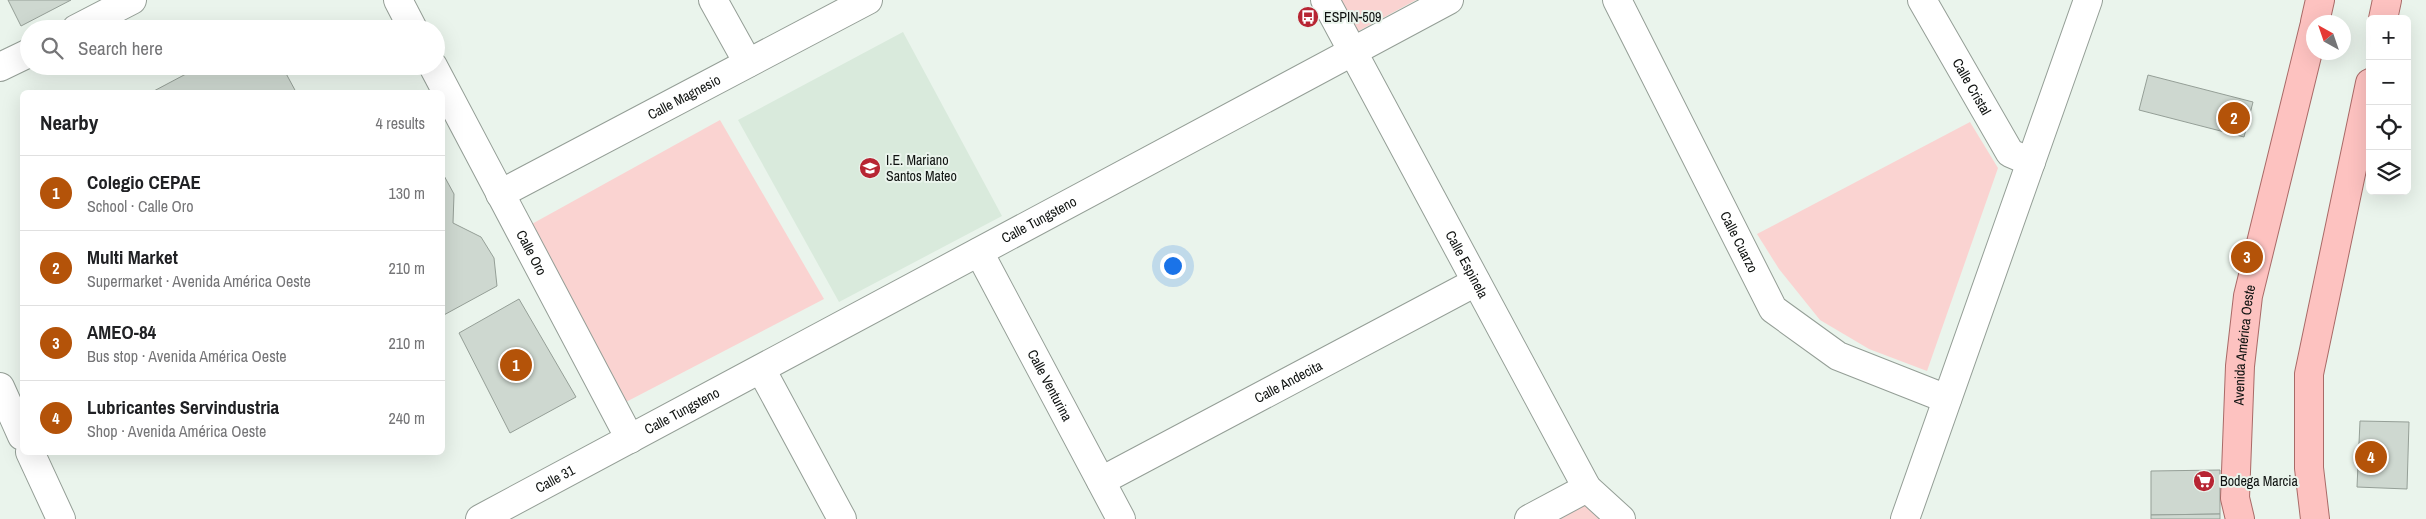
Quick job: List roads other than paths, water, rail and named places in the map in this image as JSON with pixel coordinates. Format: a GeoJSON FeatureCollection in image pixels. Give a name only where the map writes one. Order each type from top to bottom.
{"type":"FeatureCollection","features":[{"type":"Feature","properties":{"kind":"main road"},"geometry":{"type":"LineString","coordinates":[[2317,15],[2320,0]]}},
{"type":"Feature","properties":{"kind":"main road"},"geometry":{"type":"LineString","coordinates":[[2384,15],[2387,0]]}},
{"type":"Feature","properties":{"kind":"main road","name":"Avenida América Oeste"},"geometry":{"type":"LineString","coordinates":[[2240,519],[2236,498],[2240,375],[2248,296],[2306,60]]}},
{"type":"Feature","properties":{"kind":"main road"},"geometry":{"type":"LineString","coordinates":[[2314,519],[2309,468],[2309,374],[2366,101]]}},
{"type":"Feature","properties":{"kind":"street"},"geometry":{"type":"LineString","coordinates":[[93,20],[132,0]]}},
{"type":"Feature","properties":{"kind":"street"},"geometry":{"type":"LineString","coordinates":[[398,0],[408,20]]}},
{"type":"Feature","properties":{"kind":"street"},"geometry":{"type":"LineString","coordinates":[[713,0],[748,63]]}},
{"type":"Feature","properties":{"kind":"street","name":"Calle Magnesio"},"geometry":{"type":"LineString","coordinates":[[500,194],[868,0]]}},
{"type":"Feature","properties":{"kind":"street","name":"Calle Espinela"},"geometry":{"type":"LineString","coordinates":[[1325,0],[1587,488],[1621,519]]}},
{"type":"Feature","properties":{"kind":"street","name":"Calle Tungsteno"},"geometry":{"type":"LineString","coordinates":[[630,439],[1449,0]]}},
{"type":"Feature","properties":{"kind":"street","name":"Calle Cuarzo"},"geometry":{"type":"LineString","coordinates":[[1617,0],[1773,309],[1838,356],[1947,399]]}},
{"type":"Feature","properties":{"kind":"street","name":"Calle Cristal"},"geometry":{"type":"LineString","coordinates":[[1922,0],[2010,153],[2031,162]]}},
{"type":"Feature","properties":{"kind":"street"},"geometry":{"type":"LineString","coordinates":[[1904,519],[2088,0]]}},
{"type":"Feature","properties":{"kind":"street"},"geometry":{"type":"LineString","coordinates":[[0,68],[20,58]]}},
{"type":"Feature","properties":{"kind":"street","name":"Calle Oro"},"geometry":{"type":"LineString","coordinates":[[438,75],[630,439]]}},
{"type":"Feature","properties":{"kind":"street","name":"Calle Venturina"},"geometry":{"type":"LineString","coordinates":[[979,252],[1121,519]]}},
{"type":"Feature","properties":{"kind":"street","name":"Calle Andecita"},"geometry":{"type":"LineString","coordinates":[[1101,481],[1476,282]]}},
{"type":"Feature","properties":{"kind":"street"},"geometry":{"type":"LineString","coordinates":[[761,369],[842,519]]}},
{"type":"Feature","properties":{"kind":"street"},"geometry":{"type":"LineString","coordinates":[[0,387],[20,432]]}},
{"type":"Feature","properties":{"kind":"street","name":"Calle 31"},"geometry":{"type":"LineString","coordinates":[[480,519],[630,439]]}},
{"type":"Feature","properties":{"kind":"street"},"geometry":{"type":"LineString","coordinates":[[31,455],[50,516]]}},
{"type":"Feature","properties":{"kind":"street"},"geometry":{"type":"LineString","coordinates":[[1529,519],[1587,488]]}},
{"type":"Feature","properties":{"kind":"place","name":"ESPIN-509"},"geometry":{"type":"Point","coordinates":[1308,17]}},
{"type":"Feature","properties":{"kind":"place","name":"Multi Market"},"geometry":{"type":"Point","coordinates":[2234,118]}},
{"type":"Feature","properties":{"kind":"place","name":"I.E. Mariano Santos Mateo"},"geometry":{"type":"Point","coordinates":[870,168]}},
{"type":"Feature","properties":{"kind":"place","name":"AMEO-84"},"geometry":{"type":"Point","coordinates":[2247,257]}},
{"type":"Feature","properties":{"kind":"place","name":"Colegio CEPAE"},"geometry":{"type":"Point","coordinates":[516,365]}},
{"type":"Feature","properties":{"kind":"place","name":"Lubricantes Servindustria"},"geometry":{"type":"Point","coordinates":[2371,457]}},
{"type":"Feature","properties":{"kind":"place","name":"Bodega Marcia"},"geometry":{"type":"Point","coordinates":[2204,481]}}]}
